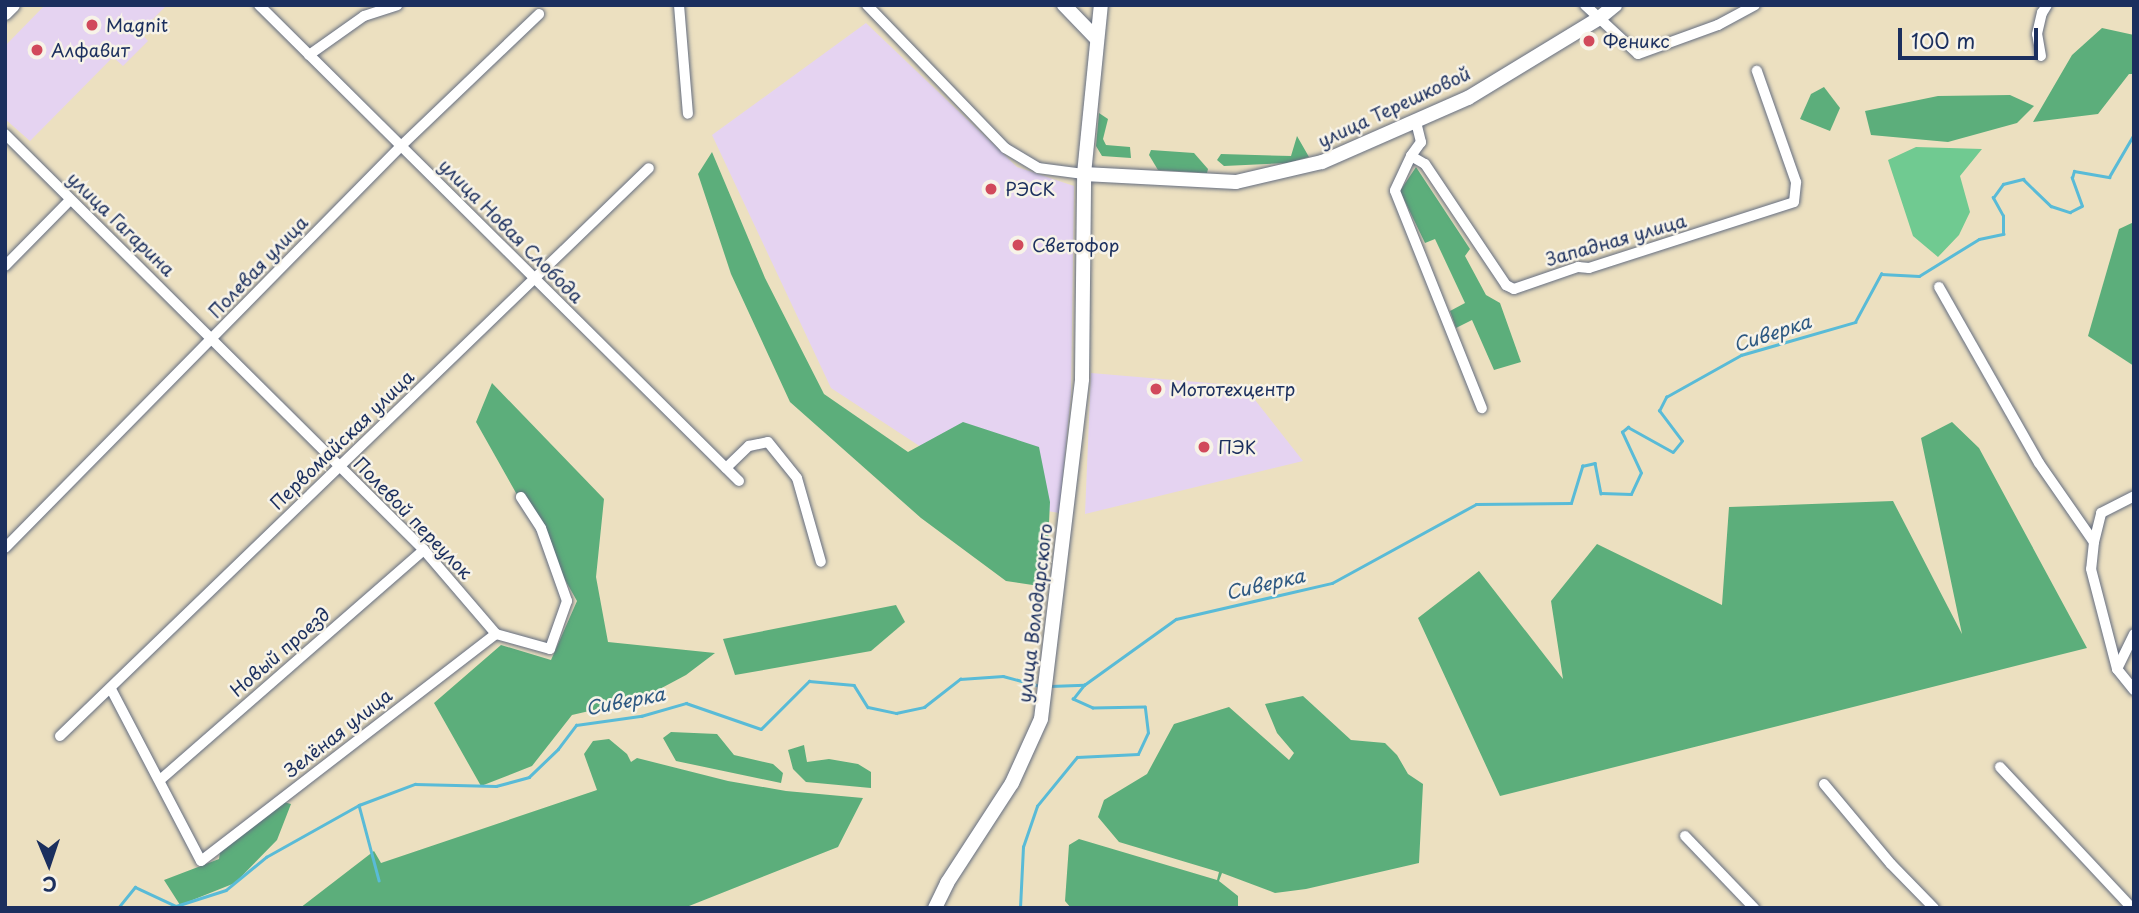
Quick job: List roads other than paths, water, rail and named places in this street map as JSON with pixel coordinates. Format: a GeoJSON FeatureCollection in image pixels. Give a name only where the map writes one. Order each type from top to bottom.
{"type":"FeatureCollection","features":[{"type":"Feature","properties":{"kind":"main road"},"geometry":{"type":"LineString","coordinates":[[5,13],[13,5]]}},
{"type":"Feature","properties":{"kind":"main road"},"geometry":{"type":"LineString","coordinates":[[1064,5],[1096,38]]}},
{"type":"Feature","properties":{"kind":"main road"},"geometry":{"type":"LineString","coordinates":[[1084,174],[1101,5]]}},
{"type":"Feature","properties":{"kind":"main road","name":"улица Терешковой"},"geometry":{"type":"LineString","coordinates":[[1084,174],[1236,182],[1322,162],[1468,98],[1598,19],[1615,5]]}},
{"type":"Feature","properties":{"kind":"main road","name":"улица Володарского"},"geometry":{"type":"LineString","coordinates":[[935,908],[947,883],[1012,783],[1041,719],[1082,379],[1084,174]]}},
{"type":"Feature","properties":{"kind":"street","name":"улица Новая Слобода"},"geometry":{"type":"LineString","coordinates":[[260,5],[739,481]]}},
{"type":"Feature","properties":{"kind":"street"},"geometry":{"type":"LineString","coordinates":[[309,55],[364,16],[397,5]]}},
{"type":"Feature","properties":{"kind":"street"},"geometry":{"type":"LineString","coordinates":[[679,5],[688,114]]}},
{"type":"Feature","properties":{"kind":"street","name":"улица Терешковой"},"geometry":{"type":"LineString","coordinates":[[867,5],[1005,148],[1038,168],[1084,174]]}},
{"type":"Feature","properties":{"kind":"street"},"geometry":{"type":"LineString","coordinates":[[1585,5],[1638,54],[1718,25],[1755,5]]}},
{"type":"Feature","properties":{"kind":"street"},"geometry":{"type":"LineString","coordinates":[[2041,55],[2037,34],[2042,13],[2047,5]]}},
{"type":"Feature","properties":{"kind":"street","name":"Полевая улица"},"geometry":{"type":"LineString","coordinates":[[5,548],[401,146],[539,14]]}},
{"type":"Feature","properties":{"kind":"street","name":"Западная улица"},"geometry":{"type":"LineString","coordinates":[[1411,156],[1425,164],[1506,285],[1514,289],[1578,267],[1589,268],[1794,202],[1796,182],[1757,71]]}},
{"type":"Feature","properties":{"kind":"street"},"geometry":{"type":"LineString","coordinates":[[1416,122],[1420,142],[1395,191],[1482,408]]}},
{"type":"Feature","properties":{"kind":"street","name":"улица Гагарина"},"geometry":{"type":"LineString","coordinates":[[5,134],[213,339]]}},
{"type":"Feature","properties":{"kind":"street","name":"Первомайская улица"},"geometry":{"type":"LineString","coordinates":[[60,736],[649,168]]}},
{"type":"Feature","properties":{"kind":"street"},"geometry":{"type":"LineString","coordinates":[[5,266],[70,200]]}},
{"type":"Feature","properties":{"kind":"street"},"geometry":{"type":"LineString","coordinates":[[1939,287],[2039,463],[2094,542]]}},
{"type":"Feature","properties":{"kind":"street","name":"Полевой переулок"},"geometry":{"type":"LineString","coordinates":[[213,339],[424,550],[496,634]]}},
{"type":"Feature","properties":{"kind":"street"},"geometry":{"type":"LineString","coordinates":[[726,468],[749,446],[768,442],[797,478],[821,562]]}},
{"type":"Feature","properties":{"kind":"street"},"geometry":{"type":"LineString","coordinates":[[2134,496],[2101,513],[2091,569],[2117,670],[2134,690]]}},
{"type":"Feature","properties":{"kind":"street"},"geometry":{"type":"LineString","coordinates":[[496,634],[550,649],[567,601],[541,528],[521,497]]}},
{"type":"Feature","properties":{"kind":"street","name":"Новый проезд"},"geometry":{"type":"LineString","coordinates":[[160,779],[424,550]]}},
{"type":"Feature","properties":{"kind":"street","name":"Зелёная улица"},"geometry":{"type":"LineString","coordinates":[[160,779],[201,861],[496,634]]}},
{"type":"Feature","properties":{"kind":"street"},"geometry":{"type":"LineString","coordinates":[[2117,670],[2134,634]]}},
{"type":"Feature","properties":{"kind":"street"},"geometry":{"type":"LineString","coordinates":[[111,688],[160,779]]}},
{"type":"Feature","properties":{"kind":"street"},"geometry":{"type":"LineString","coordinates":[[2000,767],[2132,908]]}},
{"type":"Feature","properties":{"kind":"street"},"geometry":{"type":"LineString","coordinates":[[1824,784],[1891,864],[1934,908]]}},
{"type":"Feature","properties":{"kind":"street"},"geometry":{"type":"LineString","coordinates":[[1685,836],[1754,908]]}},
{"type":"Feature","properties":{"kind":"waterway","name":"Сиверка"},"geometry":{"type":"LineString","coordinates":[[1050,686],[1084,685],[1176,619],[1332,583],[1476,504],[1571,503],[1582,466],[1595,463],[1601,493],[1631,494],[1641,473],[1622,432],[1628,427],[1673,452],[1682,441],[1659,411],[1666,397],[1741,355],[1855,322],[1881,274],[1919,276],[1979,239],[2003,234],[2003,216],[1993,198],[2003,184],[2023,179],[2051,206],[2070,212],[2082,206],[2072,178],[2074,171],[2109,177],[2134,134]]}},
{"type":"Feature","properties":{"kind":"waterway","name":"Сиверка"},"geometry":{"type":"LineString","coordinates":[[118,908],[135,887],[176,906],[226,890],[266,857],[359,805],[415,784],[496,786],[529,777],[558,749],[576,725],[641,716],[686,703],[761,729],[809,681],[854,685],[868,707],[896,713],[924,707],[960,679],[1003,676],[1040,686]]}},
{"type":"Feature","properties":{"kind":"waterway"},"geometry":{"type":"LineString","coordinates":[[1020,908],[1023,847],[1037,806],[1077,757],[1138,754],[1148,733],[1145,707],[1093,708],[1073,699],[1084,685]]}},
{"type":"Feature","properties":{"kind":"waterway"},"geometry":{"type":"LineString","coordinates":[[359,805],[379,880]]}},
{"type":"Feature","properties":{"kind":"place","name":"Magnit"},"geometry":{"type":"Point","coordinates":[92,25]}},
{"type":"Feature","properties":{"kind":"place","name":"Феникс"},"geometry":{"type":"Point","coordinates":[1589,41]}},
{"type":"Feature","properties":{"kind":"place","name":"Алфавит"},"geometry":{"type":"Point","coordinates":[37,50]}},
{"type":"Feature","properties":{"kind":"place","name":"РЭСК"},"geometry":{"type":"Point","coordinates":[991,189]}},
{"type":"Feature","properties":{"kind":"place","name":"Светофор"},"geometry":{"type":"Point","coordinates":[1018,245]}},
{"type":"Feature","properties":{"kind":"place","name":"Мототехцентр"},"geometry":{"type":"Point","coordinates":[1156,389]}},
{"type":"Feature","properties":{"kind":"place","name":"ПЭК"},"geometry":{"type":"Point","coordinates":[1204,447]}}]}
